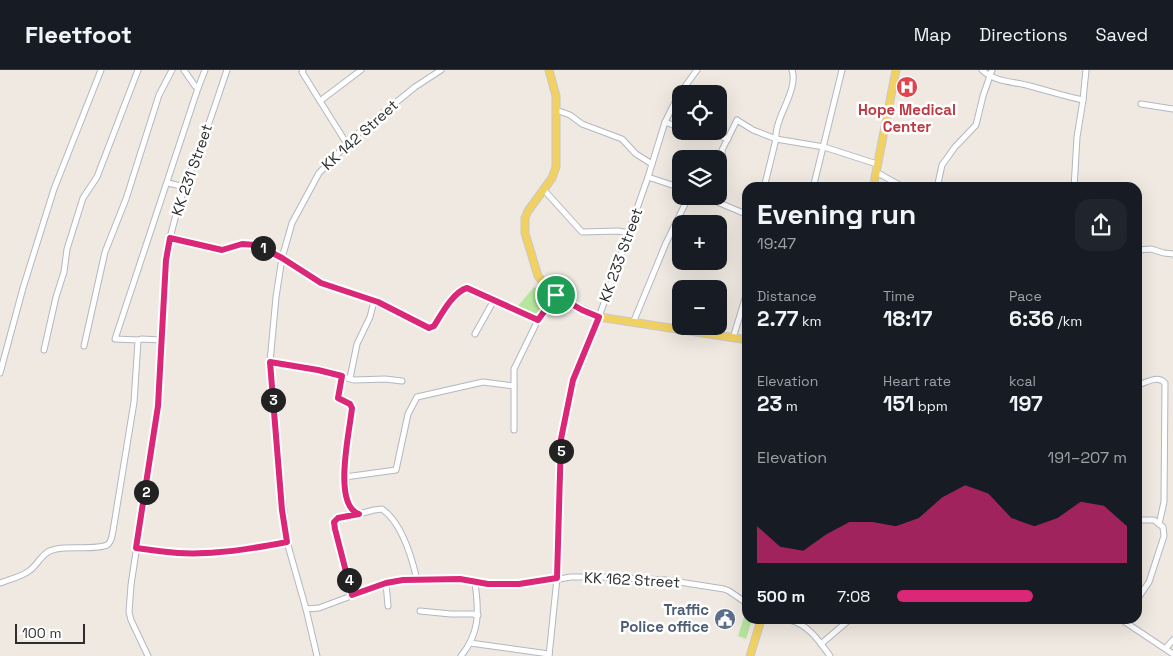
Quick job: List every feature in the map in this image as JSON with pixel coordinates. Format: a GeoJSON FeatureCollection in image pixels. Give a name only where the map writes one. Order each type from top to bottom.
{"type":"FeatureCollection","features":[{"type":"Feature","properties":{"kind":"main road"},"geometry":{"type":"LineString","coordinates":[[549,70],[554,84],[556,110],[556,167],[555,173],[525,218],[525,233],[538,276],[556,295],[599,317],[742,339]]}},
{"type":"Feature","properties":{"kind":"main road"},"geometry":{"type":"LineString","coordinates":[[874,182],[896,70]]}},
{"type":"Feature","properties":{"kind":"main road"},"geometry":{"type":"LineString","coordinates":[[750,656],[760,624]]}},
{"type":"Feature","properties":{"kind":"street"},"geometry":{"type":"LineString","coordinates":[[0,373],[23,288],[54,188],[101,70]]}},
{"type":"Feature","properties":{"kind":"street"},"geometry":{"type":"LineString","coordinates":[[44,350],[56,297],[64,272],[67,249],[83,198],[97,177],[138,70]]}},
{"type":"Feature","properties":{"kind":"street"},"geometry":{"type":"LineString","coordinates":[[84,346],[105,252],[126,199],[159,94],[172,70]]}},
{"type":"Feature","properties":{"kind":"street"},"geometry":{"type":"LineString","coordinates":[[184,70],[198,88]]}},
{"type":"Feature","properties":{"kind":"street"},"geometry":{"type":"LineString","coordinates":[[162,340],[115,339],[205,70]]}},
{"type":"Feature","properties":{"kind":"street","name":"KK 231 Street"},"geometry":{"type":"LineString","coordinates":[[148,656],[131,620],[131,585],[158,406],[166,260],[170,238],[185,186],[204,138],[227,70]]}},
{"type":"Feature","properties":{"kind":"street"},"geometry":{"type":"LineString","coordinates":[[303,70],[302,72],[347,144]]}},
{"type":"Feature","properties":{"kind":"street"},"geometry":{"type":"LineString","coordinates":[[320,101],[361,70]]}},
{"type":"Feature","properties":{"kind":"street","name":"KK 142 Street"},"geometry":{"type":"LineString","coordinates":[[317,656],[287,542],[282,510],[270,362],[282,258],[292,223],[319,173],[347,144],[391,105],[441,70]]}},
{"type":"Feature","properties":{"kind":"street","name":"KK 233 Street"},"geometry":{"type":"LineString","coordinates":[[549,655],[557,578],[563,429],[573,380],[599,317],[629,233],[665,122],[678,96],[697,70]]}},
{"type":"Feature","properties":{"kind":"street"},"geometry":{"type":"LineString","coordinates":[[765,182],[776,139],[776,128],[787,101],[793,77],[792,70]]}},
{"type":"Feature","properties":{"kind":"street"},"geometry":{"type":"LineString","coordinates":[[815,182],[842,70]]}},
{"type":"Feature","properties":{"kind":"street"},"geometry":{"type":"LineString","coordinates":[[982,70],[990,77],[1030,86],[1060,96],[1083,100]]}},
{"type":"Feature","properties":{"kind":"street"},"geometry":{"type":"LineString","coordinates":[[938,182],[942,165],[955,147],[976,125],[992,70]]}},
{"type":"Feature","properties":{"kind":"street"},"geometry":{"type":"LineString","coordinates":[[1074,182],[1077,136],[1086,70]]}},
{"type":"Feature","properties":{"kind":"street"},"geometry":{"type":"LineString","coordinates":[[1141,104],[1173,109]]}},
{"type":"Feature","properties":{"kind":"street"},"geometry":{"type":"LineString","coordinates":[[556,110],[570,115],[582,124],[622,139],[636,154],[652,164]]}},
{"type":"Feature","properties":{"kind":"street"},"geometry":{"type":"LineString","coordinates":[[722,150],[738,120],[753,130],[776,139],[824,147],[877,164]]}},
{"type":"Feature","properties":{"kind":"street"},"geometry":{"type":"LineString","coordinates":[[665,122],[672,125]]}},
{"type":"Feature","properties":{"kind":"street"},"geometry":{"type":"LineString","coordinates":[[876,172],[894,182]]}},
{"type":"Feature","properties":{"kind":"street"},"geometry":{"type":"LineString","coordinates":[[648,177],[672,185]]}},
{"type":"Feature","properties":{"kind":"street"},"geometry":{"type":"LineString","coordinates":[[168,183],[185,186]]}},
{"type":"Feature","properties":{"kind":"street"},"geometry":{"type":"LineString","coordinates":[[544,190],[582,232],[629,233]]}},
{"type":"Feature","properties":{"kind":"street"},"geometry":{"type":"LineString","coordinates":[[633,323],[685,205]]}},
{"type":"Feature","properties":{"kind":"street"},"geometry":{"type":"LineString","coordinates":[[725,205],[742,212]]}},
{"type":"Feature","properties":{"kind":"street"},"geometry":{"type":"LineString","coordinates":[[170,238],[222,250],[251,243],[282,258],[321,283],[374,301],[427,328],[432,328],[443,310],[464,289],[470,289],[538,320]]}},
{"type":"Feature","properties":{"kind":"street"},"geometry":{"type":"LineString","coordinates":[[1142,250],[1151,249],[1173,254]]}},
{"type":"Feature","properties":{"kind":"street"},"geometry":{"type":"LineString","coordinates":[[514,430],[515,365],[538,320],[556,295]]}},
{"type":"Feature","properties":{"kind":"street"},"geometry":{"type":"LineString","coordinates":[[475,334],[494,300]]}},
{"type":"Feature","properties":{"kind":"street"},"geometry":{"type":"LineString","coordinates":[[350,378],[356,344],[370,316],[374,301]]}},
{"type":"Feature","properties":{"kind":"street"},"geometry":{"type":"LineString","coordinates":[[733,338],[742,309]]}},
{"type":"Feature","properties":{"kind":"street"},"geometry":{"type":"LineString","coordinates":[[0,583],[31,570],[45,553],[56,549],[98,547],[107,545],[110,542],[134,402],[139,340]]}},
{"type":"Feature","properties":{"kind":"street"},"geometry":{"type":"LineString","coordinates":[[270,362],[318,370],[356,380],[385,379],[402,381]]}},
{"type":"Feature","properties":{"kind":"street"},"geometry":{"type":"LineString","coordinates":[[342,376],[338,398],[350,404],[352,408],[344,458],[348,505],[354,512],[359,514]]}},
{"type":"Feature","properties":{"kind":"street"},"geometry":{"type":"LineString","coordinates":[[1142,383],[1158,379],[1166,383],[1164,494],[1159,524]]}},
{"type":"Feature","properties":{"kind":"street"},"geometry":{"type":"LineString","coordinates":[[345,477],[396,470],[408,414],[416,397],[483,382],[514,386]]}},
{"type":"Feature","properties":{"kind":"street"},"geometry":{"type":"LineString","coordinates":[[352,595],[335,529],[334,522],[338,518],[374,510],[382,510],[390,516],[407,544],[417,580]]}},
{"type":"Feature","properties":{"kind":"street"},"geometry":{"type":"LineString","coordinates":[[1142,520],[1154,520],[1162,526],[1164,536],[1150,582],[1142,593]]}},
{"type":"Feature","properties":{"kind":"street"},"geometry":{"type":"LineString","coordinates":[[136,548],[179,553],[215,553],[287,542]]}},
{"type":"Feature","properties":{"kind":"street","name":"KK 162 Street"},"geometry":{"type":"LineString","coordinates":[[306,609],[319,608],[386,583],[403,580],[460,579],[475,583],[519,584],[557,578],[602,577],[683,582],[729,591],[742,600]]}},
{"type":"Feature","properties":{"kind":"street"},"geometry":{"type":"LineString","coordinates":[[386,583],[388,606]]}},
{"type":"Feature","properties":{"kind":"street"},"geometry":{"type":"LineString","coordinates":[[466,656],[477,626],[478,615],[475,583]]}},
{"type":"Feature","properties":{"kind":"street"},"geometry":{"type":"LineString","coordinates":[[420,611],[478,615]]}},
{"type":"Feature","properties":{"kind":"street"},"geometry":{"type":"LineString","coordinates":[[802,624],[808,628],[830,656]]}},
{"type":"Feature","properties":{"kind":"street"},"geometry":{"type":"LineString","coordinates":[[821,644],[844,624]]}},
{"type":"Feature","properties":{"kind":"street"},"geometry":{"type":"LineString","coordinates":[[1128,624],[1173,654]]}},
{"type":"Feature","properties":{"kind":"street"},"geometry":{"type":"LineString","coordinates":[[1166,648],[1173,640]]}},
{"type":"Feature","properties":{"kind":"street"},"geometry":{"type":"LineString","coordinates":[[469,646],[549,655]]}},
{"type":"Feature","properties":{"kind":"street"},"geometry":{"type":"LineString","coordinates":[[461,656],[469,646]]}},
{"type":"Feature","properties":{"kind":"green space"},"geometry":{"type":"Polygon","coordinates":[[[534,287],[549,300],[534,316],[517,307],[534,287]]]}},
{"type":"Feature","properties":{"kind":"green space"},"geometry":{"type":"Polygon","coordinates":[[[742,624],[751,624],[746,639],[738,636],[742,624]]]}},
{"type":"Feature","properties":{"kind":"place","name":"Hope Medical Center"},"geometry":{"type":"Point","coordinates":[907,87]}},
{"type":"Feature","properties":{"kind":"place","name":"Traffic Police office"},"geometry":{"type":"Point","coordinates":[725,619]}},
{"type":"Feature","properties":{"kind":"route"},"geometry":{"type":"LineString","coordinates":[[170,238],[222,250],[247,243],[257,245],[282,258],[321,283],[378,302],[427,328],[434,326],[443,310],[464,289],[470,289],[538,320],[556,295],[582,310],[599,317],[573,380],[561,439],[557,578],[519,584],[481,584],[460,579],[398,580],[352,595],[334,522],[338,518],[359,514],[352,510],[347,500],[344,458],[352,408],[350,404],[338,398],[342,376],[270,362],[282,510],[287,542],[215,553],[179,553],[136,548],[158,406],[166,260],[170,238]]}}]}
